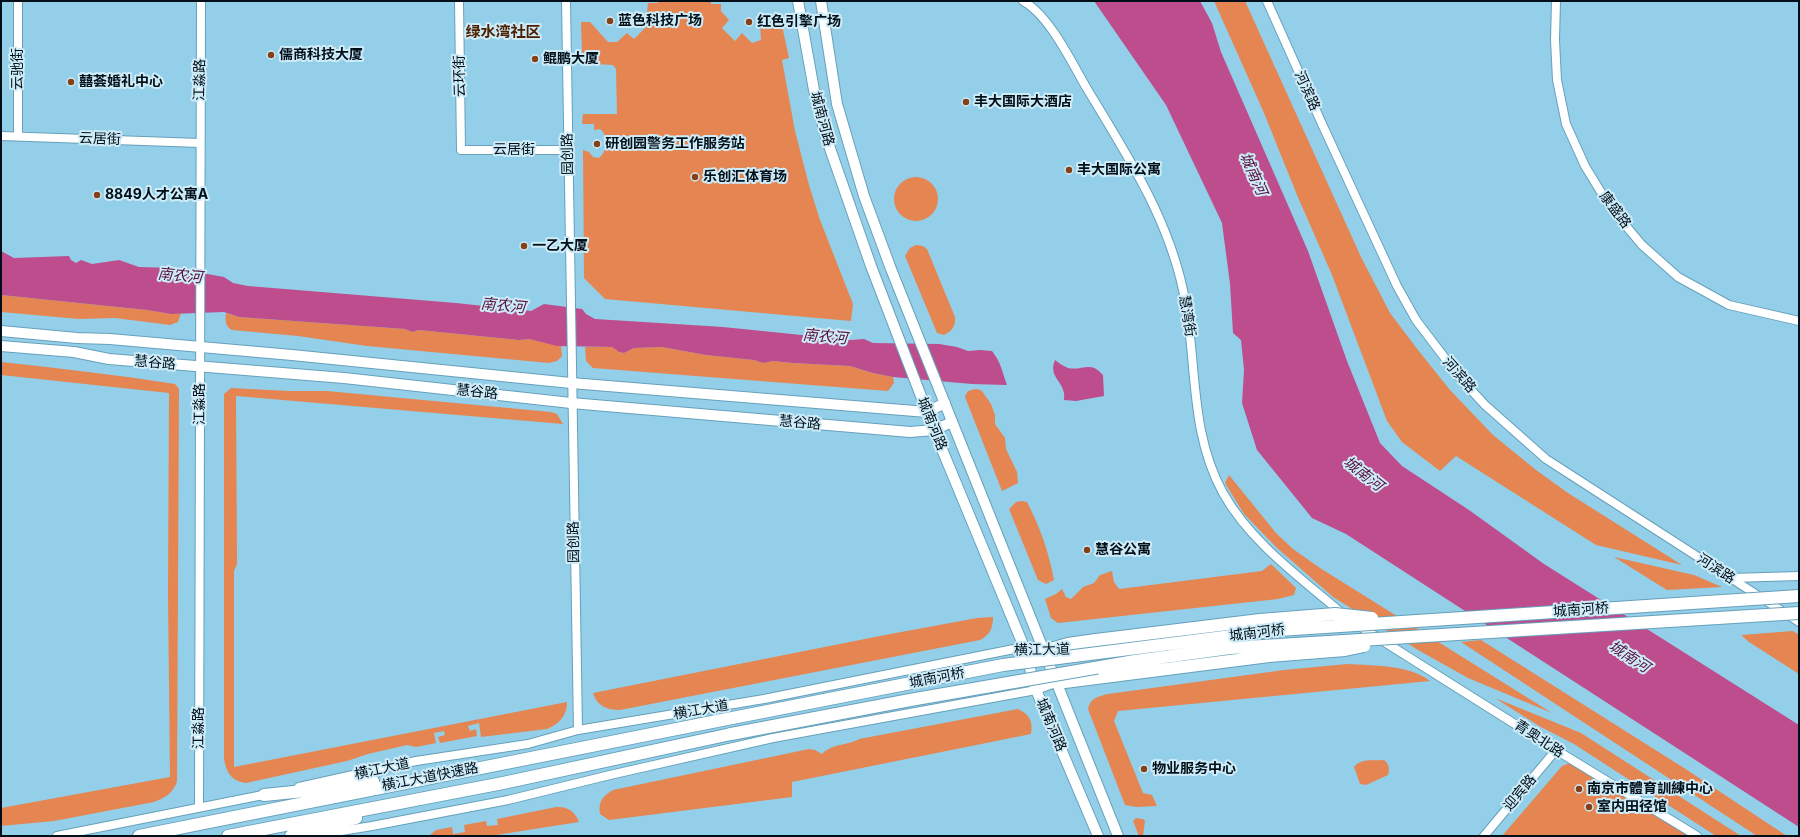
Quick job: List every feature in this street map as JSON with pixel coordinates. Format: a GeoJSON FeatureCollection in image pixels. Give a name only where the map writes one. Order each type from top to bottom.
{"type":"FeatureCollection","features":[{"type":"Feature","properties":{"kind":"highway","name":"城南河桥"},"geometry":{"type":"LineString","coordinates":[[722,720],[1003,665],[1279,630],[1799,596]]}},
{"type":"Feature","properties":{"kind":"highway","name":"城南河桥"},"geometry":{"type":"LineString","coordinates":[[731,734],[910,700],[1135,661],[1230,648],[1799,613]]}},
{"type":"Feature","properties":{"kind":"highway"},"geometry":{"type":"LineString","coordinates":[[1043,651],[1068,644],[1096,640],[1260,620],[1335,614],[1401,621]]}},
{"type":"Feature","properties":{"kind":"highway"},"geometry":{"type":"LineString","coordinates":[[1057,683],[1269,656],[1345,650],[1422,636]]}},
{"type":"Feature","properties":{"kind":"highway","name":"横江大道快速路"},"geometry":{"type":"LineString","coordinates":[[140,836],[722,720]]}},
{"type":"Feature","properties":{"kind":"highway","name":"横江大道快速路"},"geometry":{"type":"LineString","coordinates":[[228,836],[503,783],[731,734]]}},
{"type":"Feature","properties":{"kind":"highway"},"geometry":{"type":"LineString","coordinates":[[264,795],[314,790],[442,770],[491,765]]}},
{"type":"Feature","properties":{"kind":"highway"},"geometry":{"type":"LineString","coordinates":[[291,836],[354,818],[446,798],[503,783]]}},
{"type":"Feature","properties":{"kind":"main road","name":"城南河路"},"geometry":{"type":"LineString","coordinates":[[798,1],[814,90],[826,137],[871,266],[934,430],[1024,647],[1036,690],[1098,836]]}},
{"type":"Feature","properties":{"kind":"main road","name":"城南河路"},"geometry":{"type":"LineString","coordinates":[[821,1],[837,104],[876,231],[1118,836]]}},
{"type":"Feature","properties":{"kind":"main road","name":"慧谷路"},"geometry":{"type":"LineString","coordinates":[[1,331],[292,354],[571,383],[927,412]]}},
{"type":"Feature","properties":{"kind":"main road","name":"慧谷路"},"geometry":{"type":"LineString","coordinates":[[1,346],[74,352],[109,359],[344,378],[571,403],[910,432],[934,430],[952,422]]}},
{"type":"Feature","properties":{"kind":"main road"},"geometry":{"type":"LineString","coordinates":[[927,412],[945,403]]}},
{"type":"Feature","properties":{"kind":"street","name":"云驰街"},"geometry":{"type":"LineString","coordinates":[[18,1],[18,136]]}},
{"type":"Feature","properties":{"kind":"street","name":"江淼路"},"geometry":{"type":"LineString","coordinates":[[199,807],[201,1]]}},
{"type":"Feature","properties":{"kind":"street","name":"云环街"},"geometry":{"type":"LineString","coordinates":[[459,1],[461,150]]}},
{"type":"Feature","properties":{"kind":"street","name":"园创路"},"geometry":{"type":"LineString","coordinates":[[566,1],[571,403],[578,730]]}},
{"type":"Feature","properties":{"kind":"street","name":"慧湾街"},"geometry":{"type":"LineString","coordinates":[[1023,1],[1048,24],[1067,55],[1142,180],[1169,240],[1183,290],[1191,344],[1195,397],[1203,444],[1223,493],[1252,533],[1272,554],[1348,619],[1381,641]]}},
{"type":"Feature","properties":{"kind":"street","name":"河滨路"},"geometry":{"type":"LineString","coordinates":[[1267,1],[1318,117],[1397,286],[1416,320],[1460,378],[1485,405],[1546,459],[1799,622]]}},
{"type":"Feature","properties":{"kind":"street","name":"康盛路"},"geometry":{"type":"LineString","coordinates":[[1556,1],[1556,80],[1566,124],[1584,166],[1610,207],[1642,244],[1678,277],[1729,305],[1799,321]]}},
{"type":"Feature","properties":{"kind":"street","name":"云居街"},"geometry":{"type":"LineString","coordinates":[[1,136],[200,143]]}},
{"type":"Feature","properties":{"kind":"street","name":"云居街"},"geometry":{"type":"LineString","coordinates":[[461,150],[567,150]]}},
{"type":"Feature","properties":{"kind":"street"},"geometry":{"type":"LineString","coordinates":[[1730,578],[1799,576]]}},
{"type":"Feature","properties":{"kind":"street","name":"横江大道"},"geometry":{"type":"LineString","coordinates":[[57,836],[264,795],[416,761],[528,744],[578,730],[764,699],[1024,647],[1043,651],[1070,650],[1247,627],[1348,619]]}},
{"type":"Feature","properties":{"kind":"street","name":"横江大道"},"geometry":{"type":"LineString","coordinates":[[308,836],[372,826],[508,800],[773,738],[1036,690],[1075,677],[1102,672],[1258,652],[1381,641]]}},
{"type":"Feature","properties":{"kind":"street","name":"青奥北路"},"geometry":{"type":"LineString","coordinates":[[1381,641],[1462,689],[1556,750],[1697,836]]}},
{"type":"Feature","properties":{"kind":"street","name":"迎宾路"},"geometry":{"type":"LineString","coordinates":[[1484,836],[1556,750]]}},
{"type":"Feature","properties":{"kind":"shaded area","name":"乐创汇体育场"},"geometry":{"type":"Polygon","coordinates":[[[658,1],[711,1],[711,4],[721,4],[721,11],[729,20],[722,28],[735,41],[742,33],[752,43],[761,40],[760,23],[781,21],[789,58],[782,60],[795,131],[820,220],[853,304],[851,321],[605,299],[584,278],[583,150],[589,152],[593,157],[599,158],[606,148],[606,139],[600,129],[594,130],[594,124],[582,124],[583,114],[617,114],[616,69],[613,65],[595,64],[582,52],[581,22],[590,22],[608,42],[617,42],[627,33],[634,39],[646,27],[639,21],[647,13],[648,3],[658,3],[658,1]]]}},
{"type":"Feature","properties":{"kind":"shaded area"},"geometry":{"type":"Polygon","coordinates":[[[1214,1],[1245,1],[1361,257],[1390,313],[1450,390],[1493,435],[1536,470],[1568,493],[1682,565],[1596,545],[1456,456],[1440,471],[1402,442],[1387,421],[1332,275],[1297,195],[1264,113],[1214,1]]]}},
{"type":"Feature","properties":{"kind":"shaded area"},"geometry":{"type":"Polygon","coordinates":[[[912,177],[920,177],[925,178],[932,183],[937,190],[937,208],[932,215],[925,220],[912,221],[904,218],[897,211],[894,203],[894,195],[897,187],[904,180],[912,177]]]}},
{"type":"Feature","properties":{"kind":"shaded area"},"geometry":{"type":"Polygon","coordinates":[[[916,245],[923,246],[927,249],[955,317],[953,328],[944,335],[937,333],[905,256],[910,248],[916,245]]]}},
{"type":"Feature","properties":{"kind":"shaded area"},"geometry":{"type":"Polygon","coordinates":[[[1,295],[147,310],[171,314],[181,313],[178,322],[170,325],[115,318],[79,319],[1,312],[1,295]]]}},
{"type":"Feature","properties":{"kind":"shaded area"},"geometry":{"type":"Polygon","coordinates":[[[226,313],[239,317],[405,329],[412,332],[419,330],[519,340],[529,339],[561,346],[562,356],[557,361],[549,363],[367,346],[298,336],[232,330],[226,323],[226,313]]]}},
{"type":"Feature","properties":{"kind":"shaded area"},"geometry":{"type":"Polygon","coordinates":[[[585,347],[612,347],[619,352],[624,353],[634,348],[662,347],[706,355],[754,360],[763,363],[773,361],[850,366],[893,377],[894,383],[888,391],[593,368],[586,361],[585,347]]]}},
{"type":"Feature","properties":{"kind":"shaded area"},"geometry":{"type":"Polygon","coordinates":[[[1,362],[175,384],[179,389],[177,782],[168,795],[154,802],[54,821],[1,826],[1,808],[170,777],[168,592],[169,393],[1,375],[1,362]]]}},
{"type":"Feature","properties":{"kind":"shaded area"},"geometry":{"type":"Polygon","coordinates":[[[231,388],[327,391],[551,412],[557,414],[563,424],[236,396],[237,564],[234,571],[234,767],[567,702],[566,711],[559,722],[547,729],[481,737],[479,723],[468,726],[470,731],[476,729],[477,736],[440,743],[438,737],[445,735],[444,731],[434,733],[436,743],[416,747],[407,745],[368,754],[347,761],[246,783],[233,778],[230,775],[226,768],[224,758],[224,394],[231,388]]]}},
{"type":"Feature","properties":{"kind":"shaded area"},"geometry":{"type":"Polygon","coordinates":[[[977,389],[982,391],[991,404],[995,415],[995,424],[1005,438],[1006,449],[1017,472],[1018,483],[1002,491],[965,397],[969,391],[977,389]]]}},
{"type":"Feature","properties":{"kind":"shaded area"},"geometry":{"type":"Polygon","coordinates":[[[1229,475],[1276,533],[1293,549],[1320,568],[1552,713],[1468,678],[1418,650],[1333,597],[1276,547],[1244,514],[1225,483],[1229,475]]]}},
{"type":"Feature","properties":{"kind":"shaded area"},"geometry":{"type":"Polygon","coordinates":[[[1016,502],[1027,502],[1047,550],[1054,580],[1046,584],[1038,580],[1009,509],[1016,502]]]}},
{"type":"Feature","properties":{"kind":"shaded area"},"geometry":{"type":"Polygon","coordinates":[[[1614,557],[1694,575],[1722,587],[1667,590],[1614,557]]]}},
{"type":"Feature","properties":{"kind":"shaded area"},"geometry":{"type":"Polygon","coordinates":[[[1271,564],[1296,588],[1294,595],[1278,599],[1058,623],[1051,618],[1045,599],[1056,594],[1062,589],[1066,597],[1071,599],[1083,587],[1094,583],[1100,575],[1112,571],[1114,582],[1119,589],[1262,571],[1271,564]]]}},
{"type":"Feature","properties":{"kind":"shaded area"},"geometry":{"type":"Polygon","coordinates":[[[993,617],[990,631],[980,640],[620,710],[603,706],[597,701],[593,693],[885,635],[977,618],[993,617]]]}},
{"type":"Feature","properties":{"kind":"shaded area"},"geometry":{"type":"Polygon","coordinates":[[[1793,631],[1799,635],[1799,674],[1749,642],[1741,635],[1793,631]]]}},
{"type":"Feature","properties":{"kind":"shaded area"},"geometry":{"type":"Polygon","coordinates":[[[1481,640],[1684,768],[1787,836],[1757,836],[1461,642],[1481,640]]]}},
{"type":"Feature","properties":{"kind":"shaded area"},"geometry":{"type":"Polygon","coordinates":[[[1347,664],[1390,667],[1412,671],[1430,681],[1118,711],[1114,721],[1143,793],[1152,795],[1157,806],[1137,807],[1125,805],[1088,709],[1089,705],[1095,698],[1108,694],[1284,670],[1347,664]]]}},
{"type":"Feature","properties":{"kind":"shaded area"},"geometry":{"type":"Polygon","coordinates":[[[1495,698],[1581,733],[1741,836],[1716,836],[1574,744],[1539,726],[1495,698]]]}},
{"type":"Feature","properties":{"kind":"shaded area"},"geometry":{"type":"Polygon","coordinates":[[[1018,709],[1030,719],[1032,725],[1031,734],[792,782],[792,797],[609,820],[600,814],[602,799],[606,794],[613,790],[809,749],[815,750],[822,754],[826,750],[835,746],[850,743],[859,739],[1018,709]]]}},
{"type":"Feature","properties":{"kind":"shaded area"},"geometry":{"type":"Polygon","coordinates":[[[1384,760],[1389,767],[1388,775],[1366,785],[1360,784],[1354,767],[1357,764],[1364,761],[1384,760]]]}},
{"type":"Feature","properties":{"kind":"shaded area","name":"南京市體育訓練中心"},"geometry":{"type":"Polygon","coordinates":[[[1572,762],[1690,836],[1502,836],[1562,766],[1572,762]]]}},
{"type":"Feature","properties":{"kind":"shaded area"},"geometry":{"type":"Polygon","coordinates":[[[556,807],[567,808],[573,812],[579,822],[490,836],[429,836],[436,830],[452,827],[453,834],[465,832],[464,825],[486,821],[487,826],[498,825],[497,819],[556,807]]]}},
{"type":"Feature","properties":{"kind":"shaded area"},"geometry":{"type":"Polygon","coordinates":[[[1136,818],[1143,819],[1145,821],[1143,836],[1139,836],[1133,821],[1136,818]]]}},
{"type":"Feature","properties":{"kind":"water","name":"城南河"},"geometry":{"type":"Polygon","coordinates":[[[1094,1],[1200,1],[1212,23],[1221,52],[1308,251],[1347,361],[1380,443],[1402,466],[1469,510],[1544,564],[1799,725],[1799,827],[1346,534],[1312,518],[1257,450],[1242,403],[1244,370],[1241,340],[1233,333],[1230,284],[1222,223],[1166,105],[1094,1]]]}},
{"type":"Feature","properties":{"kind":"water","name":"南农河"},"geometry":{"type":"Polygon","coordinates":[[[1,251],[14,258],[69,256],[71,260],[76,263],[81,260],[92,264],[119,260],[139,267],[174,268],[224,277],[233,283],[248,286],[456,303],[531,311],[544,304],[582,309],[586,314],[595,319],[723,327],[851,340],[864,339],[873,343],[939,344],[957,347],[968,351],[992,351],[1000,364],[1007,385],[972,384],[893,377],[850,366],[773,361],[763,363],[754,360],[706,355],[662,347],[634,348],[624,353],[619,352],[612,347],[557,346],[529,339],[519,340],[419,330],[412,332],[405,329],[239,317],[224,312],[171,314],[147,310],[1,295],[1,251]]]}},
{"type":"Feature","properties":{"kind":"water"},"geometry":{"type":"Polygon","coordinates":[[[1055,360],[1068,368],[1094,368],[1103,375],[1104,396],[1076,401],[1064,400],[1063,389],[1053,371],[1055,360]]]}},
{"type":"Feature","properties":{"kind":"place","name":"蓝色科技广场"},"geometry":{"type":"Point","coordinates":[610,21]}},
{"type":"Feature","properties":{"kind":"place","name":"红色引擎广场"},"geometry":{"type":"Point","coordinates":[749,22]}},
{"type":"Feature","properties":{"kind":"place","name":"儒商科技大厦"},"geometry":{"type":"Point","coordinates":[271,55]}},
{"type":"Feature","properties":{"kind":"place","name":"鲲鹏大厦"},"geometry":{"type":"Point","coordinates":[535,59]}},
{"type":"Feature","properties":{"kind":"place","name":"囍荟婚礼中心"},"geometry":{"type":"Point","coordinates":[71,82]}},
{"type":"Feature","properties":{"kind":"place","name":"丰大国际大酒店"},"geometry":{"type":"Point","coordinates":[966,102]}},
{"type":"Feature","properties":{"kind":"place","name":"研创园警务工作服务站"},"geometry":{"type":"Point","coordinates":[597,144]}},
{"type":"Feature","properties":{"kind":"place","name":"丰大国际公寓"},"geometry":{"type":"Point","coordinates":[1069,170]}},
{"type":"Feature","properties":{"kind":"place","name":"乐创汇体育场"},"geometry":{"type":"Point","coordinates":[695,177]}},
{"type":"Feature","properties":{"kind":"place","name":"8849人才公寓A"},"geometry":{"type":"Point","coordinates":[97,195]}},
{"type":"Feature","properties":{"kind":"place","name":"一乙大厦"},"geometry":{"type":"Point","coordinates":[524,246]}},
{"type":"Feature","properties":{"kind":"place","name":"慧谷公寓"},"geometry":{"type":"Point","coordinates":[1087,550]}},
{"type":"Feature","properties":{"kind":"place","name":"物业服务中心"},"geometry":{"type":"Point","coordinates":[1144,769]}},
{"type":"Feature","properties":{"kind":"place","name":"南京市體育訓練中心"},"geometry":{"type":"Point","coordinates":[1579,789]}},
{"type":"Feature","properties":{"kind":"place","name":"室内田径馆"},"geometry":{"type":"Point","coordinates":[1589,807]}},
{"type":"Feature","properties":{"kind":"district","name":"绿水湾社区"},"geometry":{"type":"Point","coordinates":[503,32]}}]}
